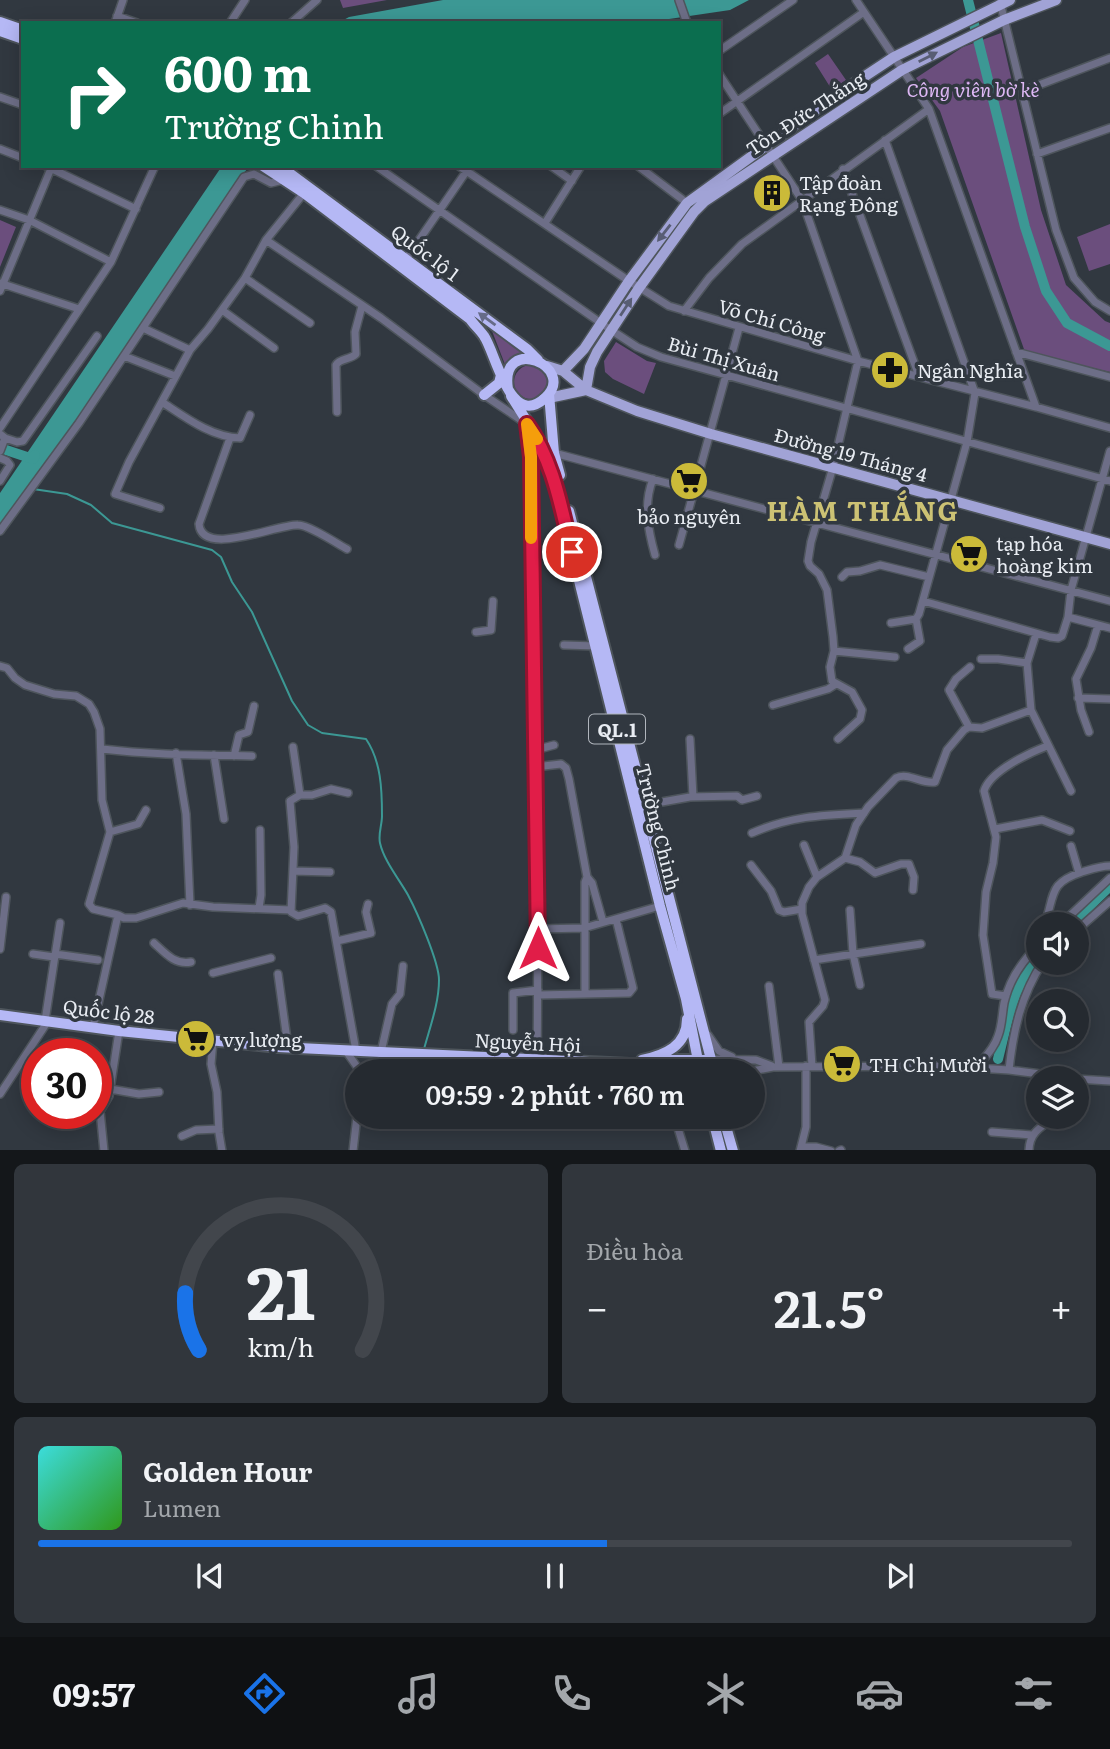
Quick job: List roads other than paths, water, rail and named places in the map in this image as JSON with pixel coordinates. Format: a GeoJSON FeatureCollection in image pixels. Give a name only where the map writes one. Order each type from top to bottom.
{"type":"FeatureCollection","features":[{"type":"Feature","properties":{"kind":"highway"},"geometry":{"type":"LineString","coordinates":[[0,22],[21,29]]}},
{"type":"Feature","properties":{"kind":"highway"},"geometry":{"type":"LineString","coordinates":[[0,31],[21,38]]}},
{"type":"Feature","properties":{"kind":"highway","name":"Quốc lộ 1"},"geometry":{"type":"LineString","coordinates":[[284,173],[303,193],[470,319],[484,336],[509,392]]}},
{"type":"Feature","properties":{"kind":"highway","name":"Quốc lộ 1"},"geometry":{"type":"LineString","coordinates":[[284,173],[406,259],[544,364]]}},
{"type":"Feature","properties":{"kind":"highway"},"geometry":{"type":"LineString","coordinates":[[544,364],[533,359],[518,361],[508,373],[509,392],[524,404],[538,403],[548,397]]}},
{"type":"Feature","properties":{"kind":"highway","name":"QL.1"},"geometry":{"type":"LineString","coordinates":[[544,364],[552,380],[548,397]]}},
{"type":"Feature","properties":{"kind":"highway"},"geometry":{"type":"LineString","coordinates":[[484,395],[499,383],[501,375]]}},
{"type":"Feature","properties":{"kind":"highway","name":"Trường Chinh"},"geometry":{"type":"LineString","coordinates":[[509,392],[540,442],[552,472],[660,906],[686,999],[697,1059]]}},
{"type":"Feature","properties":{"kind":"highway","name":"Trường Chinh"},"geometry":{"type":"LineString","coordinates":[[548,397],[554,453],[711,1059]]}},
{"type":"Feature","properties":{"kind":"highway"},"geometry":{"type":"LineString","coordinates":[[654,1059],[682,1041],[687,1025],[686,999]]}},
{"type":"Feature","properties":{"kind":"highway","name":"Quốc lộ 28"},"geometry":{"type":"LineString","coordinates":[[0,1015],[213,1041],[424,1054]]}},
{"type":"Feature","properties":{"kind":"highway","name":"Nguyễn Hội"},"geometry":{"type":"LineString","coordinates":[[424,1054],[484,1059]]}},
{"type":"Feature","properties":{"kind":"highway"},"geometry":{"type":"LineString","coordinates":[[717,1129],[721,1150]]}},
{"type":"Feature","properties":{"kind":"highway"},"geometry":{"type":"LineString","coordinates":[[722,1129],[733,1150]]}},
{"type":"Feature","properties":{"kind":"main road","name":"Tôn Đức Thắng"},"geometry":{"type":"LineString","coordinates":[[586,390],[590,366],[611,330],[694,212],[705,201],[902,70],[1004,20],[1056,0]]}},
{"type":"Feature","properties":{"kind":"main road","name":"Tôn Đức Thắng"},"geometry":{"type":"LineString","coordinates":[[563,371],[584,349],[629,281],[687,203],[767,144],[894,57],[1004,1]]}},
{"type":"Feature","properties":{"kind":"main road","name":"Đường 19 Tháng 4"},"geometry":{"type":"LineString","coordinates":[[544,364],[563,371],[586,390],[637,411],[711,434],[1110,544]]}},
{"type":"Feature","properties":{"kind":"main road"},"geometry":{"type":"LineString","coordinates":[[548,397],[586,390]]}},
{"type":"Feature","properties":{"kind":"street"},"geometry":{"type":"LineString","coordinates":[[116,19],[123,0]]}},
{"type":"Feature","properties":{"kind":"street"},"geometry":{"type":"LineString","coordinates":[[231,21],[245,0]]}},
{"type":"Feature","properties":{"kind":"street"},"geometry":{"type":"LineString","coordinates":[[292,21],[317,0]]}},
{"type":"Feature","properties":{"kind":"street"},"geometry":{"type":"LineString","coordinates":[[679,0],[686,21]]}},
{"type":"Feature","properties":{"kind":"street"},"geometry":{"type":"LineString","coordinates":[[721,50],[793,0]]}},
{"type":"Feature","properties":{"kind":"street"},"geometry":{"type":"LineString","coordinates":[[856,0],[929,109],[1036,407]]}},
{"type":"Feature","properties":{"kind":"street"},"geometry":{"type":"LineString","coordinates":[[1004,1],[1004,20],[1056,230],[1074,278],[1095,302],[1110,311]]}},
{"type":"Feature","properties":{"kind":"street"},"geometry":{"type":"LineString","coordinates":[[721,113],[864,12]]}},
{"type":"Feature","properties":{"kind":"street"},"geometry":{"type":"LineString","coordinates":[[1023,91],[1110,58]]}},
{"type":"Feature","properties":{"kind":"street"},"geometry":{"type":"LineString","coordinates":[[721,77],[802,200],[858,361],[808,563],[816,570],[827,590],[834,651],[830,660],[832,681],[852,692],[862,710],[860,719],[838,739]]}},
{"type":"Feature","properties":{"kind":"street"},"geometry":{"type":"LineString","coordinates":[[0,97],[21,105]]}},
{"type":"Feature","properties":{"kind":"street"},"geometry":{"type":"LineString","coordinates":[[684,311],[730,254],[929,109]]}},
{"type":"Feature","properties":{"kind":"street"},"geometry":{"type":"LineString","coordinates":[[1037,154],[1110,128]]}},
{"type":"Feature","properties":{"kind":"street"},"geometry":{"type":"LineString","coordinates":[[885,139],[975,393],[967,442],[916,619],[920,641],[908,649]]}},
{"type":"Feature","properties":{"kind":"street"},"geometry":{"type":"LineString","coordinates":[[0,149],[21,157]]}},
{"type":"Feature","properties":{"kind":"street"},"geometry":{"type":"LineString","coordinates":[[49,168],[1,286],[79,309]]}},
{"type":"Feature","properties":{"kind":"street"},"geometry":{"type":"LineString","coordinates":[[51,168],[136,209]]}},
{"type":"Feature","properties":{"kind":"street"},"geometry":{"type":"LineString","coordinates":[[0,428],[111,262],[154,168]]}},
{"type":"Feature","properties":{"kind":"street","name":"Bùi Thị Xuân"},"geometry":{"type":"LineString","coordinates":[[379,168],[645,351],[726,376],[1106,480]]}},
{"type":"Feature","properties":{"kind":"street"},"geometry":{"type":"LineString","coordinates":[[406,259],[465,168]]}},
{"type":"Feature","properties":{"kind":"street","name":"Võ Chí Công"},"geometry":{"type":"LineString","coordinates":[[465,168],[669,306],[858,361],[1110,428]]}},
{"type":"Feature","properties":{"kind":"street"},"geometry":{"type":"LineString","coordinates":[[554,168],[572,181]]}},
{"type":"Feature","properties":{"kind":"street"},"geometry":{"type":"LineString","coordinates":[[545,223],[580,168]]}},
{"type":"Feature","properties":{"kind":"street"},"geometry":{"type":"LineString","coordinates":[[643,168],[687,203]]}},
{"type":"Feature","properties":{"kind":"street"},"geometry":{"type":"LineString","coordinates":[[844,169],[919,376]]}},
{"type":"Feature","properties":{"kind":"street"},"geometry":{"type":"LineString","coordinates":[[0,531],[79,424],[244,177],[254,174],[271,183],[284,173]]}},
{"type":"Feature","properties":{"kind":"street"},"geometry":{"type":"LineString","coordinates":[[160,508],[115,494],[128,462],[190,350],[222,310],[266,240],[303,193]]}},
{"type":"Feature","properties":{"kind":"street"},"geometry":{"type":"LineString","coordinates":[[0,209],[29,220],[111,262]]}},
{"type":"Feature","properties":{"kind":"street"},"geometry":{"type":"LineString","coordinates":[[266,240],[527,424],[531,457],[538,992],[544,1059]]}},
{"type":"Feature","properties":{"kind":"street"},"geometry":{"type":"LineString","coordinates":[[244,278],[310,323]]}},
{"type":"Feature","properties":{"kind":"street"},"geometry":{"type":"LineString","coordinates":[[337,412],[336,365],[356,354],[355,332],[362,306]]}},
{"type":"Feature","properties":{"kind":"street"},"geometry":{"type":"LineString","coordinates":[[222,310],[274,348]]}},
{"type":"Feature","properties":{"kind":"street"},"geometry":{"type":"LineString","coordinates":[[143,328],[190,350]]}},
{"type":"Feature","properties":{"kind":"street"},"geometry":{"type":"LineString","coordinates":[[679,545],[739,328]]}},
{"type":"Feature","properties":{"kind":"street"},"geometry":{"type":"LineString","coordinates":[[0,451],[3,438],[23,441],[97,336]]}},
{"type":"Feature","properties":{"kind":"street"},"geometry":{"type":"LineString","coordinates":[[1016,352],[1110,377]]}},
{"type":"Feature","properties":{"kind":"street"},"geometry":{"type":"LineString","coordinates":[[124,356],[175,376]]}},
{"type":"Feature","properties":{"kind":"street"},"geometry":{"type":"LineString","coordinates":[[162,402],[207,429],[230,438],[240,438],[250,415]]}},
{"type":"Feature","properties":{"kind":"street"},"geometry":{"type":"LineString","coordinates":[[230,438],[199,524],[204,537],[224,540],[300,524],[347,549]]}},
{"type":"Feature","properties":{"kind":"street"},"geometry":{"type":"LineString","coordinates":[[923,601],[1036,634],[1058,638],[1062,636],[1068,617],[1071,590],[1106,480],[1110,451]]}},
{"type":"Feature","properties":{"kind":"street"},"geometry":{"type":"LineString","coordinates":[[554,453],[1110,601]]}},
{"type":"Feature","properties":{"kind":"street"},"geometry":{"type":"LineString","coordinates":[[0,458],[10,465],[0,481]]}},
{"type":"Feature","properties":{"kind":"street"},"geometry":{"type":"LineString","coordinates":[[653,479],[647,509],[655,555]]}},
{"type":"Feature","properties":{"kind":"street"},"geometry":{"type":"LineString","coordinates":[[842,577],[848,572],[863,571],[880,565],[929,576]]}},
{"type":"Feature","properties":{"kind":"street"},"geometry":{"type":"LineString","coordinates":[[476,632],[491,630],[494,601]]}},
{"type":"Feature","properties":{"kind":"street"},"geometry":{"type":"LineString","coordinates":[[1068,617],[1110,628]]}},
{"type":"Feature","properties":{"kind":"street"},"geometry":{"type":"LineString","coordinates":[[891,623],[916,619]]}},
{"type":"Feature","properties":{"kind":"street"},"geometry":{"type":"LineString","coordinates":[[1089,732],[1078,698],[1077,674],[1091,648],[1098,625]]}},
{"type":"Feature","properties":{"kind":"street"},"geometry":{"type":"LineString","coordinates":[[1036,634],[1027,663],[1031,710],[1071,792]]}},
{"type":"Feature","properties":{"kind":"street"},"geometry":{"type":"LineString","coordinates":[[564,645],[596,646]]}},
{"type":"Feature","properties":{"kind":"street"},"geometry":{"type":"LineString","coordinates":[[834,651],[895,657]]}},
{"type":"Feature","properties":{"kind":"street"},"geometry":{"type":"LineString","coordinates":[[981,659],[1027,663]]}},
{"type":"Feature","properties":{"kind":"street"},"geometry":{"type":"LineString","coordinates":[[0,666],[7,668],[15,678],[26,685],[54,694],[76,696],[89,704],[100,729],[102,800],[110,832],[89,904],[93,909],[124,918],[136,918],[177,903],[291,910]]}},
{"type":"Feature","properties":{"kind":"street"},"geometry":{"type":"LineString","coordinates":[[969,727],[950,690],[956,679],[970,667]]}},
{"type":"Feature","properties":{"kind":"street"},"geometry":{"type":"LineString","coordinates":[[773,705],[828,689],[836,684]]}},
{"type":"Feature","properties":{"kind":"street"},"geometry":{"type":"LineString","coordinates":[[1078,698],[1110,699]]}},
{"type":"Feature","properties":{"kind":"street"},"geometry":{"type":"LineString","coordinates":[[234,756],[239,735],[248,732],[254,706]]}},
{"type":"Feature","properties":{"kind":"street"},"geometry":{"type":"LineString","coordinates":[[831,1150],[817,1147],[800,1149],[806,1127],[809,1022],[825,1000],[802,909],[804,895],[817,877],[845,858],[852,832],[864,813],[898,776],[934,782],[950,745],[958,735],[969,727],[979,729],[1031,710]]}},
{"type":"Feature","properties":{"kind":"street"},"geometry":{"type":"LineString","coordinates":[[690,738],[693,797]]}},
{"type":"Feature","properties":{"kind":"street"},"geometry":{"type":"LineString","coordinates":[[535,750],[554,745]]}},
{"type":"Feature","properties":{"kind":"street"},"geometry":{"type":"LineString","coordinates":[[1006,996],[992,994],[982,935],[986,892],[996,847],[995,829],[984,791],[988,782],[1021,756],[1047,746]]}},
{"type":"Feature","properties":{"kind":"street"},"geometry":{"type":"LineString","coordinates":[[293,747],[300,795]]}},
{"type":"Feature","properties":{"kind":"street"},"geometry":{"type":"LineString","coordinates":[[102,749],[146,755],[176,753],[252,756]]}},
{"type":"Feature","properties":{"kind":"street"},"geometry":{"type":"LineString","coordinates":[[176,753],[186,814],[190,905]]}},
{"type":"Feature","properties":{"kind":"street"},"geometry":{"type":"LineString","coordinates":[[214,755],[224,819]]}},
{"type":"Feature","properties":{"kind":"street"},"geometry":{"type":"LineString","coordinates":[[536,767],[557,763],[566,768],[587,877],[592,883],[603,922]]}},
{"type":"Feature","properties":{"kind":"street"},"geometry":{"type":"LineString","coordinates":[[348,793],[331,789],[312,795],[300,795],[289,804],[294,847],[291,910],[298,916],[325,908],[330,910],[337,941],[351,1051],[355,1059]]}},
{"type":"Feature","properties":{"kind":"street"},"geometry":{"type":"LineString","coordinates":[[645,805],[693,797],[732,795],[741,800],[757,796]]}},
{"type":"Feature","properties":{"kind":"street"},"geometry":{"type":"LineString","coordinates":[[110,832],[138,824],[146,810]]}},
{"type":"Feature","properties":{"kind":"street"},"geometry":{"type":"LineString","coordinates":[[752,833],[797,817],[864,813]]}},
{"type":"Feature","properties":{"kind":"street"},"geometry":{"type":"LineString","coordinates":[[995,829],[1041,820],[1070,831]]}},
{"type":"Feature","properties":{"kind":"street"},"geometry":{"type":"LineString","coordinates":[[259,908],[260,830]]}},
{"type":"Feature","properties":{"kind":"street"},"geometry":{"type":"LineString","coordinates":[[804,845],[817,877]]}},
{"type":"Feature","properties":{"kind":"street"},"geometry":{"type":"LineString","coordinates":[[1071,846],[1079,873]]}},
{"type":"Feature","properties":{"kind":"street"},"geometry":{"type":"LineString","coordinates":[[845,858],[860,862],[876,873],[901,864],[909,864],[914,877],[913,890]]}},
{"type":"Feature","properties":{"kind":"street"},"geometry":{"type":"LineString","coordinates":[[751,865],[771,891],[779,910],[784,912],[802,909]]}},
{"type":"Feature","properties":{"kind":"street"},"geometry":{"type":"LineString","coordinates":[[1049,912],[1058,883],[1066,877],[1100,866],[1110,866]]}},
{"type":"Feature","properties":{"kind":"street"},"geometry":{"type":"LineString","coordinates":[[293,871],[330,872]]}},
{"type":"Feature","properties":{"kind":"street"},"geometry":{"type":"LineString","coordinates":[[585,994],[584,885],[587,877]]}},
{"type":"Feature","properties":{"kind":"street"},"geometry":{"type":"LineString","coordinates":[[1074,912],[1110,878]]}},
{"type":"Feature","properties":{"kind":"street"},"geometry":{"type":"LineString","coordinates":[[0,949],[6,897]]}},
{"type":"Feature","properties":{"kind":"street"},"geometry":{"type":"LineString","coordinates":[[1089,920],[1110,901]]}},
{"type":"Feature","properties":{"kind":"street"},"geometry":{"type":"LineString","coordinates":[[337,941],[371,933],[366,912],[368,904]]}},
{"type":"Feature","properties":{"kind":"street"},"geometry":{"type":"LineString","coordinates":[[538,929],[584,928],[660,906]]}},
{"type":"Feature","properties":{"kind":"street"},"geometry":{"type":"LineString","coordinates":[[850,910],[853,954],[860,985]]}},
{"type":"Feature","properties":{"kind":"street"},"geometry":{"type":"LineString","coordinates":[[93,1027],[118,915]]}},
{"type":"Feature","properties":{"kind":"street"},"geometry":{"type":"LineString","coordinates":[[513,1030],[513,993],[626,994],[632,991],[616,919]]}},
{"type":"Feature","properties":{"kind":"street"},"geometry":{"type":"LineString","coordinates":[[0,1094],[46,1021],[60,923]]}},
{"type":"Feature","properties":{"kind":"street"},"geometry":{"type":"LineString","coordinates":[[154,943],[174,961],[182,964],[191,962]]}},
{"type":"Feature","properties":{"kind":"street"},"geometry":{"type":"LineString","coordinates":[[814,960],[921,944]]}},
{"type":"Feature","properties":{"kind":"street"},"geometry":{"type":"LineString","coordinates":[[33,954],[98,960]]}},
{"type":"Feature","properties":{"kind":"street"},"geometry":{"type":"LineString","coordinates":[[213,973],[271,958]]}},
{"type":"Feature","properties":{"kind":"street"},"geometry":{"type":"LineString","coordinates":[[975,1068],[998,1038],[1006,996],[1026,958]]}},
{"type":"Feature","properties":{"kind":"street"},"geometry":{"type":"LineString","coordinates":[[379,1059],[385,1052],[392,1004],[400,994],[403,966]]}},
{"type":"Feature","properties":{"kind":"street"},"geometry":{"type":"LineString","coordinates":[[278,974],[288,1047]]}},
{"type":"Feature","properties":{"kind":"street"},"geometry":{"type":"LineString","coordinates":[[1009,1070],[1019,1010],[1035,975]]}},
{"type":"Feature","properties":{"kind":"street"},"geometry":{"type":"LineString","coordinates":[[769,986],[776,1067]]}},
{"type":"Feature","properties":{"kind":"street"},"geometry":{"type":"LineString","coordinates":[[705,1030],[719,1051],[740,1059]]}},
{"type":"Feature","properties":{"kind":"street"},"geometry":{"type":"LineString","coordinates":[[112,1076],[119,1031]]}},
{"type":"Feature","properties":{"kind":"street"},"geometry":{"type":"LineString","coordinates":[[213,1041],[211,1063],[218,1097],[222,1150]]}},
{"type":"Feature","properties":{"kind":"street","name":"Nguyễn Hội"},"geometry":{"type":"LineString","coordinates":[[765,1063],[776,1067]]}},
{"type":"Feature","properties":{"kind":"street","name":"Nguyễn Hội"},"geometry":{"type":"LineString","coordinates":[[765,1069],[809,1066],[975,1068],[1026,1072]]}},
{"type":"Feature","properties":{"kind":"street","name":"Nguyễn Hội"},"geometry":{"type":"LineString","coordinates":[[1089,1079],[1110,1081]]}},
{"type":"Feature","properties":{"kind":"street"},"geometry":{"type":"LineString","coordinates":[[112,1089],[139,1094],[159,1092]]}},
{"type":"Feature","properties":{"kind":"street"},"geometry":{"type":"LineString","coordinates":[[102,1129],[104,1150]]}},
{"type":"Feature","properties":{"kind":"street"},"geometry":{"type":"LineString","coordinates":[[182,1136],[196,1130],[219,1129]]}},
{"type":"Feature","properties":{"kind":"street"},"geometry":{"type":"LineString","coordinates":[[353,1150],[355,1129]]}},
{"type":"Feature","properties":{"kind":"street"},"geometry":{"type":"LineString","coordinates":[[678,1129],[685,1150]]}},
{"type":"Feature","properties":{"kind":"street"},"geometry":{"type":"LineString","coordinates":[[1029,1150],[1032,1135],[1037,1129]]}},
{"type":"Feature","properties":{"kind":"street"},"geometry":{"type":"LineString","coordinates":[[992,1132],[1032,1135]]}},
{"type":"Feature","properties":{"kind":"waterway"},"geometry":{"type":"LineString","coordinates":[[968,0],[1025,227],[1046,291],[1067,323],[1110,346]]}},
{"type":"Feature","properties":{"kind":"waterway"},"geometry":{"type":"LineString","coordinates":[[0,448],[33,459],[35,455]]}},
{"type":"Feature","properties":{"kind":"waterway"},"geometry":{"type":"LineString","coordinates":[[33,489],[67,494],[91,505],[112,523],[212,550],[221,557],[232,582],[252,612],[292,701],[308,725],[322,733],[366,739],[380,776],[382,850],[417,913],[438,972],[438,997],[424,1049]]}},
{"type":"Feature","properties":{"kind":"waterway"},"geometry":{"type":"LineString","coordinates":[[1083,912],[1110,886]]}},
{"type":"Feature","properties":{"kind":"waterway"},"geometry":{"type":"LineString","coordinates":[[998,1059],[1008,1018],[1026,973]]}},
{"type":"Feature","properties":{"kind":"place","name":"Tập đoàn Rạng Đông"},"geometry":{"type":"Point","coordinates":[772,193]}},
{"type":"Feature","properties":{"kind":"place","name":"Ngân Nghĩa"},"geometry":{"type":"Point","coordinates":[890,370]}},
{"type":"Feature","properties":{"kind":"place","name":"bảo nguyên"},"geometry":{"type":"Point","coordinates":[689,481]}},
{"type":"Feature","properties":{"kind":"place","name":"tạp hóa hoàng kim"},"geometry":{"type":"Point","coordinates":[969,554]}},
{"type":"Feature","properties":{"kind":"place","name":"vy lượng"},"geometry":{"type":"Point","coordinates":[196,1039]}},
{"type":"Feature","properties":{"kind":"place","name":"TH Chị Mười"},"geometry":{"type":"Point","coordinates":[842,1064]}},
{"type":"Feature","properties":{"kind":"district","name":"HÀM THẮNG"},"geometry":{"type":"Point","coordinates":[863,509]}},
{"type":"Feature","properties":{"kind":"park label","name":"Công viên bờ kè"},"geometry":{"type":"Point","coordinates":[973,89]}}]}
